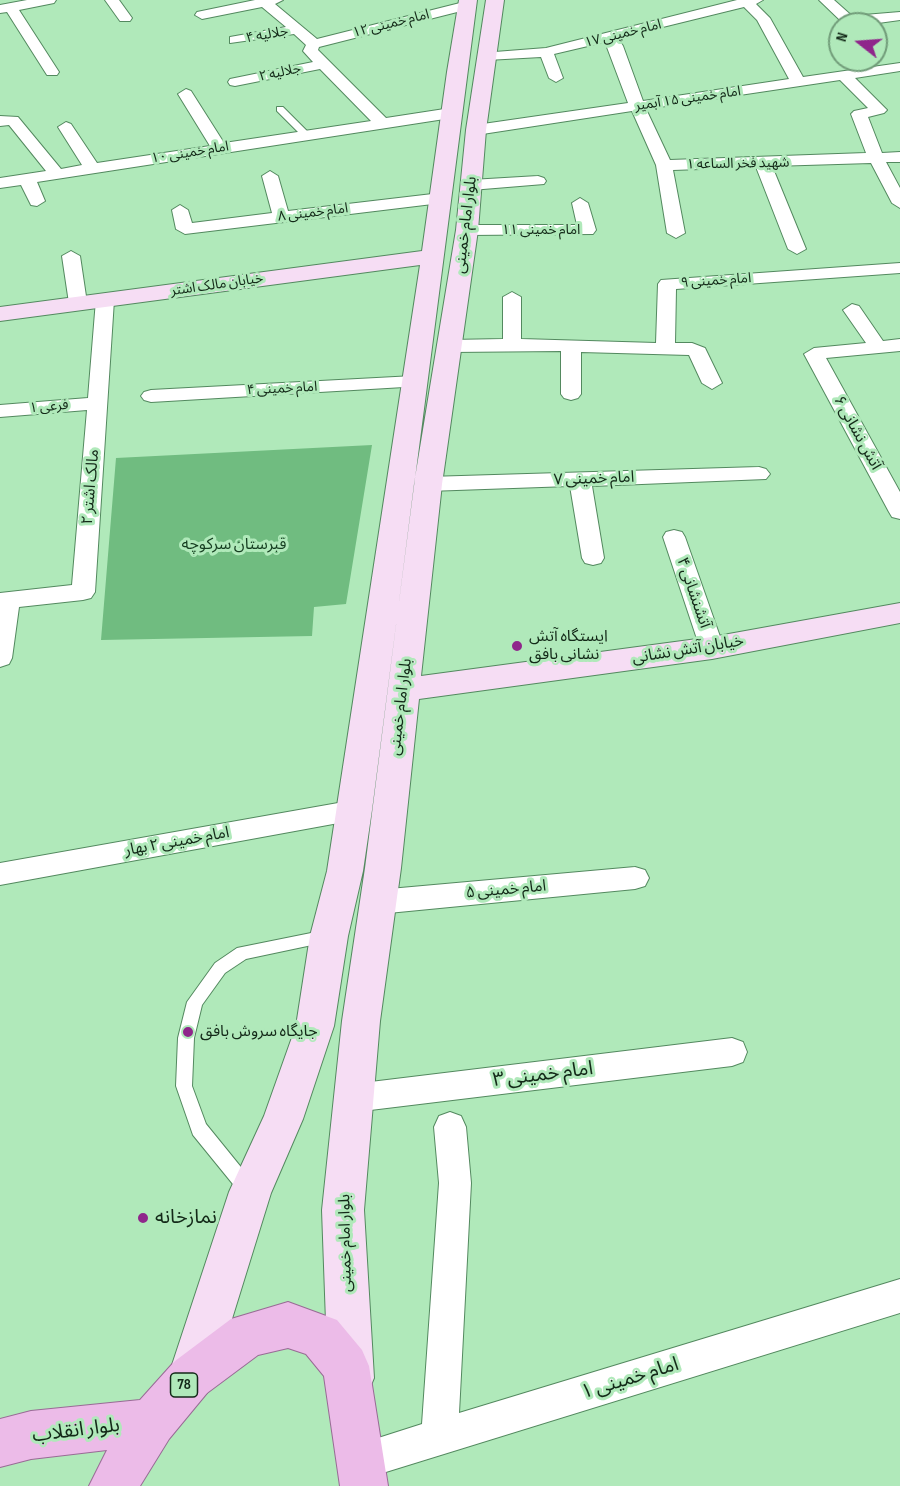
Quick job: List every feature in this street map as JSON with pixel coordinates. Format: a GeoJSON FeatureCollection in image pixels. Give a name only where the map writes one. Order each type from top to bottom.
{"type":"FeatureCollection","features":[{"type":"Feature","properties":{"kind":"main road","name":"بلوار امام خمینی"},"geometry":{"type":"LineString","coordinates":[[191,1377],[250,1192],[283,1119],[315,1026],[328,936],[345,871],[354,810],[401,578],[408,522],[414,382],[441,198],[464,122],[488,56],[477,2]]}},
{"type":"Feature","properties":{"kind":"main road","name":"بلوار امام خمینی"},"geometry":{"type":"LineString","coordinates":[[408,522],[428,484],[467,230],[471,185],[464,122],[477,2]]}},
{"type":"Feature","properties":{"kind":"main road","name":"خیابان مالک اشتر"},"geometry":{"type":"LineString","coordinates":[[0,314],[433,256]]}},
{"type":"Feature","properties":{"kind":"main road","name":"بلوار امام خمینی"},"geometry":{"type":"LineString","coordinates":[[353,1416],[343,1210],[361,1022],[378,903],[403,690],[401,578]]}},
{"type":"Feature","properties":{"kind":"main road","name":"خیابان آتش نشانی"},"geometry":{"type":"LineString","coordinates":[[403,690],[712,648],[900,613]]}},
{"type":"Feature","properties":{"kind":"main road","name":"78"},"geometry":{"type":"LineString","coordinates":[[113,1486],[152,1422],[191,1377],[247,1335],[288,1325],[321,1336],[346,1366],[362,1474]]}},
{"type":"Feature","properties":{"kind":"main road","name":"بلوار انقلاب"},"geometry":{"type":"LineString","coordinates":[[0,1443],[31,1435],[152,1422]]}},
{"type":"Feature","properties":{"kind":"street"},"geometry":{"type":"LineString","coordinates":[[49,0],[6,8],[52,72]]}},
{"type":"Feature","properties":{"kind":"street"},"geometry":{"type":"LineString","coordinates":[[112,0],[125,18]]}},
{"type":"Feature","properties":{"kind":"street"},"geometry":{"type":"LineString","coordinates":[[826,0],[848,20],[863,21],[900,16]]}},
{"type":"Feature","properties":{"kind":"street"},"geometry":{"type":"LineString","coordinates":[[201,15],[268,1],[314,44],[310,51],[381,122]]}},
{"type":"Feature","properties":{"kind":"street"},"geometry":{"type":"LineString","coordinates":[[749,1],[763,18],[799,83]]}},
{"type":"Feature","properties":{"kind":"street","name":"امام خمینی ۱۷"},"geometry":{"type":"LineString","coordinates":[[488,56],[546,52],[610,38],[749,1]]}},
{"type":"Feature","properties":{"kind":"street","name":"امام خمینی ۱۲"},"geometry":{"type":"LineString","coordinates":[[314,44],[477,2]]}},
{"type":"Feature","properties":{"kind":"street","name":"جلالیه ۴"},"geometry":{"type":"LineString","coordinates":[[235,40],[298,29]]}},
{"type":"Feature","properties":{"kind":"street","name":"شهید فخر الساعه ۱"},"geometry":{"type":"LineString","coordinates":[[610,38],[618,51],[637,106],[664,165],[763,164],[900,157]]}},
{"type":"Feature","properties":{"kind":"street"},"geometry":{"type":"LineString","coordinates":[[546,52],[556,78]]}},
{"type":"Feature","properties":{"kind":"street","name":"جلالیه ۲"},"geometry":{"type":"LineString","coordinates":[[235,82],[325,64]]}},
{"type":"Feature","properties":{"kind":"street","name":"امام خمینی ۱۵ آبمیر"},"geometry":{"type":"LineString","coordinates":[[464,122],[637,106],[900,68]]}},
{"type":"Feature","properties":{"kind":"street"},"geometry":{"type":"LineString","coordinates":[[844,76],[879,110],[859,114],[876,158],[896,188],[900,203]]}},
{"type":"Feature","properties":{"kind":"street"},"geometry":{"type":"LineString","coordinates":[[186,94],[219,148]]}},
{"type":"Feature","properties":{"kind":"street"},"geometry":{"type":"LineString","coordinates":[[0,121],[13,120],[57,174]]}},
{"type":"Feature","properties":{"kind":"street","name":"امام خمینی ۱۰"},"geometry":{"type":"LineString","coordinates":[[0,183],[381,122],[464,122]]}},
{"type":"Feature","properties":{"kind":"street"},"geometry":{"type":"LineString","coordinates":[[66,127],[92,168]]}},
{"type":"Feature","properties":{"kind":"street"},"geometry":{"type":"LineString","coordinates":[[763,164],[797,249]]}},
{"type":"Feature","properties":{"kind":"street"},"geometry":{"type":"LineString","coordinates":[[664,165],[676,233]]}},
{"type":"Feature","properties":{"kind":"street"},"geometry":{"type":"LineString","coordinates":[[270,176],[281,216]]}},
{"type":"Feature","properties":{"kind":"street"},"geometry":{"type":"LineString","coordinates":[[27,179],[37,201]]}},
{"type":"Feature","properties":{"kind":"street"},"geometry":{"type":"LineString","coordinates":[[471,185],[538,181]]}},
{"type":"Feature","properties":{"kind":"street","name":"امام خمینی ۸"},"geometry":{"type":"LineString","coordinates":[[180,210],[184,229],[441,198]]}},
{"type":"Feature","properties":{"kind":"street","name":"امام خمینی ۱۱"},"geometry":{"type":"LineString","coordinates":[[467,230],[587,230],[580,203]]}},
{"type":"Feature","properties":{"kind":"street"},"geometry":{"type":"LineString","coordinates":[[71,256],[78,303]]}},
{"type":"Feature","properties":{"kind":"street","name":"امام خمینی ۹"},"geometry":{"type":"LineString","coordinates":[[665,349],[667,284],[900,268]]}},
{"type":"Feature","properties":{"kind":"street"},"geometry":{"type":"LineString","coordinates":[[512,297],[512,344]]}},
{"type":"Feature","properties":{"kind":"street","name":"مالک اشتر ۲"},"geometry":{"type":"LineString","coordinates":[[4,601],[83,592],[105,300]]}},
{"type":"Feature","properties":{"kind":"street"},"geometry":{"type":"LineString","coordinates":[[852,310],[878,347],[900,345]]}},
{"type":"Feature","properties":{"kind":"street"},"geometry":{"type":"LineString","coordinates":[[450,346],[512,344],[692,349],[698,352],[712,383]]}},
{"type":"Feature","properties":{"kind":"street"},"geometry":{"type":"LineString","coordinates":[[571,346],[571,394]]}},
{"type":"Feature","properties":{"kind":"street","name":"آتش نشانی ۶"},"geometry":{"type":"LineString","coordinates":[[878,347],[814,354],[900,512]]}},
{"type":"Feature","properties":{"kind":"street","name":"امام خمینی ۴"},"geometry":{"type":"LineString","coordinates":[[151,396],[414,382]]}},
{"type":"Feature","properties":{"kind":"street","name":"فرعی ۱"},"geometry":{"type":"LineString","coordinates":[[0,411],[98,403]]}},
{"type":"Feature","properties":{"kind":"street","name":"امام خمینی ۷"},"geometry":{"type":"LineString","coordinates":[[428,484],[759,474]]}},
{"type":"Feature","properties":{"kind":"street"},"geometry":{"type":"LineString","coordinates":[[580,480],[593,558]]}},
{"type":"Feature","properties":{"kind":"street","name":"آتشنشانی ۴"},"geometry":{"type":"LineString","coordinates":[[674,537],[712,648]]}},
{"type":"Feature","properties":{"kind":"street"},"geometry":{"type":"LineString","coordinates":[[0,658],[4,601]]}},
{"type":"Feature","properties":{"kind":"street","name":"امام خمینی ۲ بهار"},"geometry":{"type":"LineString","coordinates":[[0,874],[354,810]]}},
{"type":"Feature","properties":{"kind":"street","name":"امام خمینی ۵"},"geometry":{"type":"LineString","coordinates":[[378,903],[635,878]]}},
{"type":"Feature","properties":{"kind":"street","name":"امام خمینی ۳"},"geometry":{"type":"LineString","coordinates":[[354,1098],[732,1052]]}},
{"type":"Feature","properties":{"kind":"street"},"geometry":{"type":"LineString","coordinates":[[439,1438],[455,1182],[450,1127]]}},
{"type":"Feature","properties":{"kind":"street","name":"امام خمینی ۱"},"geometry":{"type":"LineString","coordinates":[[362,1474],[439,1438],[900,1296]]}},
{"type":"Feature","properties":{"kind":"lane"},"geometry":{"type":"LineString","coordinates":[[280,109],[305,134]]}},
{"type":"Feature","properties":{"kind":"lane"},"geometry":{"type":"LineString","coordinates":[[250,1192],[199,1129],[184,1086],[186,1038],[195,1002],[220,968],[242,952],[328,936]]}},
{"type":"Feature","properties":{"kind":"green space","name":"قبرستان سرکوچه"},"geometry":{"type":"Polygon","coordinates":[[[372,445],[346,604],[314,607],[312,636],[101,640],[116,458],[372,445]]]}},
{"type":"Feature","properties":{"kind":"place","name":"ایستگاه آتش نشانی بافق"},"geometry":{"type":"Point","coordinates":[517,646]}},
{"type":"Feature","properties":{"kind":"place","name":"جایگاه سروش بافق"},"geometry":{"type":"Point","coordinates":[188,1032]}},
{"type":"Feature","properties":{"kind":"place","name":"نمازخانه"},"geometry":{"type":"Point","coordinates":[143,1218]}}]}
